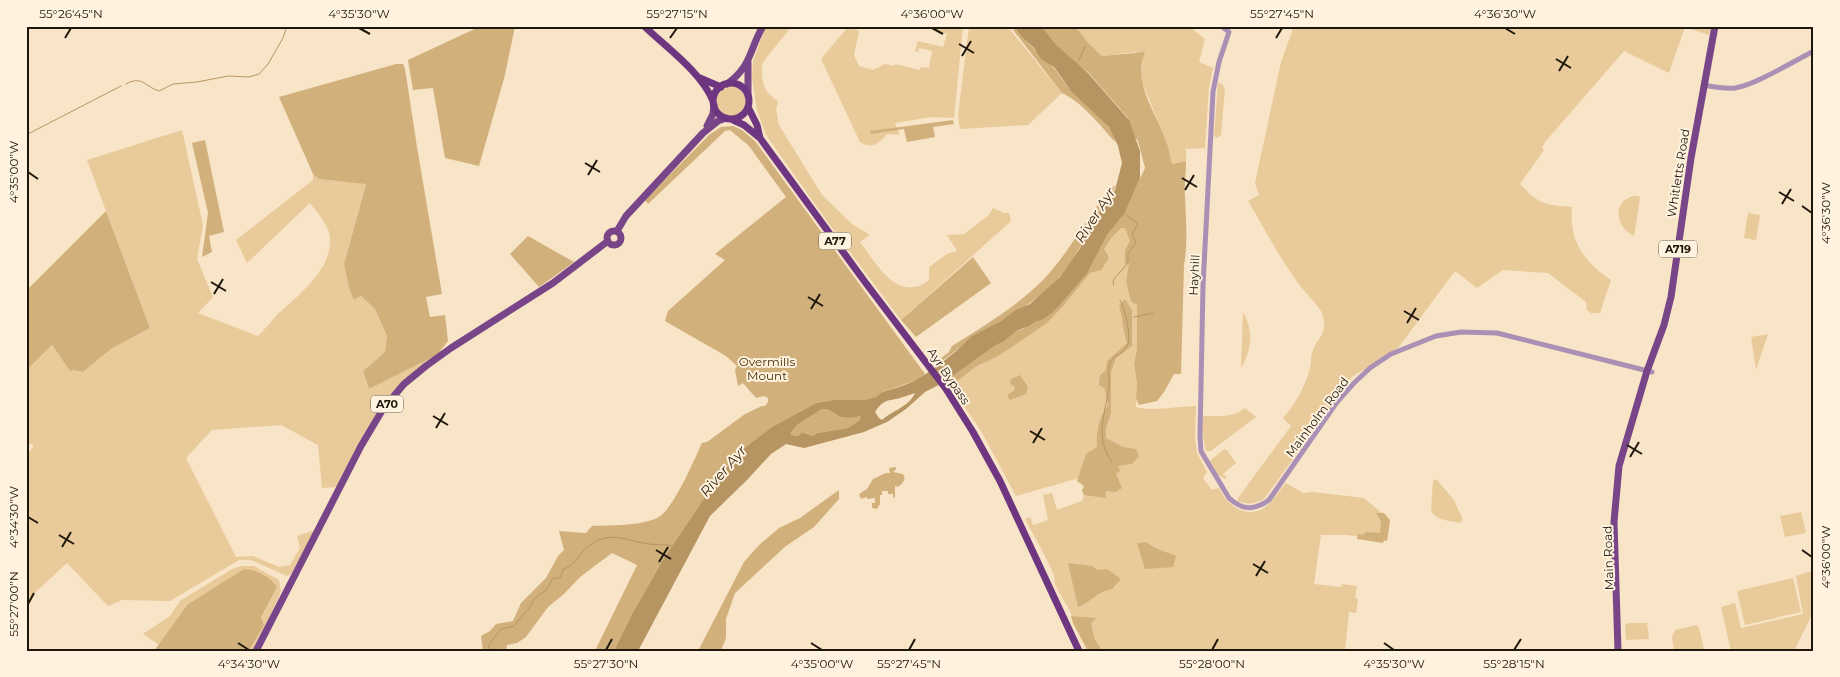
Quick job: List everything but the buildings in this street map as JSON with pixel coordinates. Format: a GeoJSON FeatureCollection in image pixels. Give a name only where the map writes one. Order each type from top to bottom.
{"type":"FeatureCollection","features":[{"type":"Feature","properties":{"kind":"highway","name":"A77"},"geometry":{"type":"LineString","coordinates":[[644,26],[698,76],[709,91],[719,114],[730,119]]}},
{"type":"Feature","properties":{"kind":"highway","name":"A77"},"geometry":{"type":"LineString","coordinates":[[698,76],[724,85],[739,85],[748,95],[748,107]]}},
{"type":"Feature","properties":{"kind":"highway"},"geometry":{"type":"LineString","coordinates":[[714,103],[715,93],[724,85]]}},
{"type":"Feature","properties":{"kind":"highway"},"geometry":{"type":"LineString","coordinates":[[730,119],[744,114],[748,107]]}},
{"type":"Feature","properties":{"kind":"highway","name":"Ayr Bypass"},"geometry":{"type":"LineString","coordinates":[[748,107],[757,125],[760,138]]}},
{"type":"Feature","properties":{"kind":"highway","name":"Ayr Bypass"},"geometry":{"type":"LineString","coordinates":[[730,119],[744,125],[760,138],[946,389],[1000,481],[1079,651]]}},
{"type":"Feature","properties":{"kind":"main road"},"geometry":{"type":"LineString","coordinates":[[724,85],[742,71],[748,62],[762,26]]}},
{"type":"Feature","properties":{"kind":"main road","name":"Whitletts Road"},"geometry":{"type":"LineString","coordinates":[[1622,465],[1671,297],[1717,26]]}},
{"type":"Feature","properties":{"kind":"main road"},"geometry":{"type":"LineString","coordinates":[[748,62],[748,95]]}},
{"type":"Feature","properties":{"kind":"main road","name":"A70"},"geometry":{"type":"LineString","coordinates":[[703,133],[713,114],[714,103]]}},
{"type":"Feature","properties":{"kind":"main road","name":"A70"},"geometry":{"type":"LineString","coordinates":[[617,231],[626,216],[703,133],[718,121],[730,119]]}},
{"type":"Feature","properties":{"kind":"main road","name":"A70"},"geometry":{"type":"LineString","coordinates":[[256,651],[361,446],[383,409],[404,384],[451,348],[553,283],[608,241],[609,233],[617,231]]}},
{"type":"Feature","properties":{"kind":"main road","name":"A70"},"geometry":{"type":"LineString","coordinates":[[608,241],[613,244],[619,242],[621,235],[617,231]]}},
{"type":"Feature","properties":{"kind":"main road","name":"Main Road"},"geometry":{"type":"LineString","coordinates":[[1618,651],[1614,522],[1622,465]]}},
{"type":"Feature","properties":{"kind":"main road","name":"Main Road"},"geometry":{"type":"LineString","coordinates":[[1622,465],[1618,522],[1622,651]]}},
{"type":"Feature","properties":{"kind":"street","name":"Hayhill"},"geometry":{"type":"LineString","coordinates":[[1221,26],[1229,32],[1212,92],[1199,427],[1202,451],[1205,458],[1228,498],[1241,506]]}},
{"type":"Feature","properties":{"kind":"street"},"geometry":{"type":"LineString","coordinates":[[1706,85],[1737,88],[1749,84],[1814,51]]}},
{"type":"Feature","properties":{"kind":"street","name":"Mainholm Road"},"geometry":{"type":"LineString","coordinates":[[1241,506],[1252,508],[1260,506],[1268,500],[1337,402],[1370,368],[1391,354],[1436,336],[1461,332],[1497,332],[1649,372]]}},
{"type":"Feature","properties":{"kind":"shaded area"},"geometry":{"type":"Polygon","coordinates":[[[766,26],[792,26],[763,62],[762,66],[762,79],[765,87],[769,94],[778,102],[776,109],[779,125],[822,195],[852,224],[870,235],[860,242],[892,281],[909,287],[923,284],[929,280],[929,267],[947,254],[957,251],[947,235],[964,234],[989,215],[993,208],[1009,213],[1011,221],[901,320],[832,228],[766,135],[757,110],[752,77],[753,61],[766,26]]]}},
{"type":"Feature","properties":{"kind":"shaded area"},"geometry":{"type":"Polygon","coordinates":[[[938,26],[963,26],[954,118],[932,117],[895,123],[900,135],[887,134],[878,143],[872,145],[860,142],[821,59],[848,27],[859,31],[854,55],[859,66],[873,70],[885,64],[894,66],[895,64],[919,70],[921,67],[929,68],[932,51],[919,48],[918,52],[915,51],[918,41],[943,47],[947,34],[937,31],[938,26]]]}},
{"type":"Feature","properties":{"kind":"shaded area"},"geometry":{"type":"Polygon","coordinates":[[[969,26],[1007,26],[1062,93],[1028,125],[960,129],[958,115],[969,26]]]}},
{"type":"Feature","properties":{"kind":"shaded area"},"geometry":{"type":"Polygon","coordinates":[[[1075,26],[1189,26],[1205,39],[1199,62],[1213,68],[1209,87],[1205,148],[1186,149],[1186,161],[1172,164],[1166,141],[1142,82],[1143,57],[1136,52],[1102,56],[1087,44],[1075,26]]]}},
{"type":"Feature","properties":{"kind":"shaded area"},"geometry":{"type":"Polygon","coordinates":[[[1294,26],[1711,26],[1709,35],[1685,27],[1669,73],[1624,51],[1545,142],[1542,148],[1544,150],[1520,184],[1537,200],[1548,204],[1572,207],[1573,230],[1580,249],[1601,273],[1611,280],[1600,313],[1591,313],[1587,310],[1586,302],[1548,273],[1503,270],[1477,288],[1455,271],[1398,348],[1352,377],[1264,499],[1254,503],[1245,503],[1238,501],[1238,498],[1291,426],[1283,418],[1303,388],[1310,368],[1314,347],[1322,335],[1324,327],[1322,313],[1289,271],[1248,201],[1259,195],[1255,183],[1281,62],[1294,26]]]}},
{"type":"Feature","properties":{"kind":"shaded area"},"geometry":{"type":"Polygon","coordinates":[[[1218,83],[1222,84],[1225,89],[1221,135],[1217,138],[1214,136],[1218,83]]]}},
{"type":"Feature","properties":{"kind":"shaded area"},"geometry":{"type":"Polygon","coordinates":[[[731,86],[737,87],[745,95],[745,107],[737,115],[731,116],[725,115],[717,107],[716,101],[717,95],[725,87],[731,86]]]}},
{"type":"Feature","properties":{"kind":"shaded area"},"geometry":{"type":"Polygon","coordinates":[[[182,130],[203,225],[197,259],[213,297],[198,313],[258,336],[305,289],[322,268],[330,245],[329,232],[310,203],[247,263],[236,240],[313,180],[313,174],[319,179],[366,183],[344,264],[355,300],[361,296],[375,309],[387,336],[385,352],[363,371],[369,389],[437,355],[392,393],[364,434],[337,487],[322,488],[318,445],[281,425],[212,430],[186,458],[236,557],[253,556],[279,567],[290,565],[300,548],[297,536],[315,530],[291,574],[287,576],[251,560],[239,560],[170,601],[122,600],[108,606],[67,563],[26,601],[26,456],[34,446],[26,442],[26,371],[52,345],[70,371],[83,372],[111,349],[150,328],[87,160],[182,130]]]}},
{"type":"Feature","properties":{"kind":"shaded area"},"geometry":{"type":"Polygon","coordinates":[[[1633,196],[1640,198],[1634,236],[1623,227],[1618,216],[1621,204],[1633,196]]]}},
{"type":"Feature","properties":{"kind":"shaded area"},"geometry":{"type":"Polygon","coordinates":[[[1748,213],[1760,215],[1756,240],[1744,238],[1748,213]]]}},
{"type":"Feature","properties":{"kind":"shaded area"},"geometry":{"type":"Polygon","coordinates":[[[1122,216],[1138,224],[1126,281],[1131,302],[1137,305],[1137,348],[1134,364],[1137,384],[1136,407],[1158,409],[1196,406],[1195,437],[1197,453],[1207,472],[1203,478],[1212,490],[1219,488],[1228,501],[1240,510],[1254,512],[1261,510],[1270,503],[1286,483],[1303,493],[1313,492],[1364,498],[1390,520],[1387,541],[1347,535],[1321,535],[1314,584],[1341,587],[1342,584],[1357,586],[1355,598],[1358,599],[1356,613],[1349,612],[1345,651],[1088,651],[1073,623],[1071,613],[1055,585],[1054,575],[1046,558],[1025,519],[1030,517],[1033,525],[1048,520],[1043,495],[1052,493],[1057,510],[1082,501],[1084,495],[1082,490],[1120,471],[1106,452],[1090,475],[1016,496],[981,431],[948,383],[1058,308],[1088,272],[1105,241],[1122,216]]]}},
{"type":"Feature","properties":{"kind":"shaded area"},"geometry":{"type":"Polygon","coordinates":[[[1243,312],[1249,326],[1250,340],[1248,354],[1241,368],[1243,312]]]}},
{"type":"Feature","properties":{"kind":"shaded area"},"geometry":{"type":"Polygon","coordinates":[[[1768,334],[1756,370],[1751,337],[1768,334]]]}},
{"type":"Feature","properties":{"kind":"shaded area"},"geometry":{"type":"Polygon","coordinates":[[[1245,408],[1256,417],[1211,451],[1206,451],[1202,431],[1203,416],[1230,415],[1245,408]]]}},
{"type":"Feature","properties":{"kind":"shaded area"},"geometry":{"type":"Polygon","coordinates":[[[1224,449],[1227,450],[1236,463],[1223,474],[1227,477],[1225,479],[1218,475],[1210,461],[1224,449]]]}},
{"type":"Feature","properties":{"kind":"shaded area"},"geometry":{"type":"Polygon","coordinates":[[[1436,479],[1454,500],[1463,520],[1460,523],[1443,520],[1431,510],[1433,481],[1436,479]]]}},
{"type":"Feature","properties":{"kind":"shaded area"},"geometry":{"type":"Polygon","coordinates":[[[1801,512],[1806,533],[1785,537],[1780,516],[1801,512]]]}},
{"type":"Feature","properties":{"kind":"shaded area"},"geometry":{"type":"Polygon","coordinates":[[[242,566],[254,566],[279,580],[281,591],[263,634],[253,651],[249,651],[264,625],[261,619],[277,587],[187,605],[159,645],[143,634],[170,616],[180,601],[232,569],[242,566]]]}},
{"type":"Feature","properties":{"kind":"shaded area"},"geometry":{"type":"Polygon","coordinates":[[[1814,570],[1814,611],[1794,651],[1731,651],[1721,607],[1735,603],[1741,628],[1803,614],[1796,576],[1814,570]]]}},
{"type":"Feature","properties":{"kind":"shaded area"},"geometry":{"type":"Polygon","coordinates":[[[1793,578],[1801,612],[1745,625],[1737,591],[1793,578]]]}},
{"type":"Feature","properties":{"kind":"shaded area"},"geometry":{"type":"Polygon","coordinates":[[[1647,623],[1649,639],[1626,640],[1625,624],[1647,623]]]}},
{"type":"Feature","properties":{"kind":"shaded area"},"geometry":{"type":"Polygon","coordinates":[[[1697,625],[1704,649],[1674,651],[1672,637],[1675,630],[1697,625]]]}},
{"type":"Feature","properties":{"kind":"green space"},"geometry":{"type":"Polygon","coordinates":[[[481,26],[515,26],[505,75],[479,166],[445,158],[433,88],[413,90],[408,60],[481,26]]]}},
{"type":"Feature","properties":{"kind":"green space"},"geometry":{"type":"Polygon","coordinates":[[[1041,26],[1075,26],[1089,44],[1102,56],[1145,52],[1141,75],[1143,86],[1162,130],[1172,164],[1186,161],[1186,240],[1181,374],[1174,374],[1157,401],[1139,405],[1136,399],[1137,384],[1134,364],[1137,348],[1137,305],[1131,302],[1126,281],[1129,263],[1125,264],[1125,250],[1130,241],[1125,228],[1121,228],[1111,238],[1104,249],[1109,258],[1101,270],[1090,273],[1047,323],[1000,355],[975,367],[951,386],[946,381],[1014,332],[1023,329],[1036,320],[1042,320],[1057,307],[1081,279],[1107,235],[1122,216],[1145,168],[1138,141],[1133,135],[1128,118],[1088,72],[1059,51],[1041,26]]]}},
{"type":"Feature","properties":{"kind":"green space"},"geometry":{"type":"Polygon","coordinates":[[[1016,28],[1028,43],[1054,68],[1070,89],[1104,121],[1115,142],[1084,108],[1062,93],[1013,30],[1016,28]]]}},
{"type":"Feature","properties":{"kind":"green space"},"geometry":{"type":"Polygon","coordinates":[[[396,64],[403,64],[405,69],[442,294],[426,297],[430,317],[445,315],[448,341],[437,355],[369,389],[363,371],[385,352],[387,336],[375,309],[361,296],[354,300],[344,264],[366,184],[319,179],[313,174],[279,97],[396,64]]]}},
{"type":"Feature","properties":{"kind":"green space"},"geometry":{"type":"Polygon","coordinates":[[[953,120],[954,124],[933,127],[935,137],[907,142],[904,129],[871,134],[870,131],[953,120]]]}},
{"type":"Feature","properties":{"kind":"green space","name":"Overmills Mount"},"geometry":{"type":"Polygon","coordinates":[[[733,126],[742,130],[755,141],[925,374],[919,379],[880,393],[878,397],[863,400],[833,400],[816,403],[772,427],[744,448],[721,473],[664,558],[632,614],[614,651],[595,651],[637,565],[612,553],[580,577],[548,607],[526,637],[517,643],[507,645],[506,651],[483,651],[481,636],[490,631],[496,624],[513,621],[521,603],[546,578],[558,556],[564,550],[559,531],[586,533],[592,526],[634,524],[657,518],[670,506],[676,496],[702,443],[707,442],[745,414],[765,406],[768,402],[768,398],[764,396],[756,398],[743,383],[738,386],[735,370],[737,366],[726,356],[665,321],[668,311],[725,260],[715,254],[786,197],[749,146],[730,130],[725,131],[648,204],[645,200],[709,135],[721,127],[733,126]]]}},
{"type":"Feature","properties":{"kind":"green space"},"geometry":{"type":"Polygon","coordinates":[[[205,140],[224,232],[209,236],[212,252],[202,257],[208,213],[192,143],[205,140]]]}},
{"type":"Feature","properties":{"kind":"green space"},"geometry":{"type":"Polygon","coordinates":[[[1116,186],[1097,215],[1075,256],[1057,280],[1022,308],[970,337],[967,342],[937,365],[936,362],[949,352],[952,346],[1011,307],[1043,280],[1062,258],[1103,198],[1112,187],[1116,186]]]}},
{"type":"Feature","properties":{"kind":"green space"},"geometry":{"type":"Polygon","coordinates":[[[106,211],[150,328],[111,349],[83,372],[70,371],[52,345],[26,371],[26,291],[106,211]]]}},
{"type":"Feature","properties":{"kind":"green space"},"geometry":{"type":"Polygon","coordinates":[[[528,236],[574,262],[539,287],[510,254],[528,236]]]}},
{"type":"Feature","properties":{"kind":"green space"},"geometry":{"type":"Polygon","coordinates":[[[973,257],[991,283],[916,337],[901,320],[973,257]]]}},
{"type":"Feature","properties":{"kind":"green space"},"geometry":{"type":"Polygon","coordinates":[[[1125,299],[1132,310],[1132,346],[1116,358],[1111,372],[1111,413],[1106,428],[1106,438],[1123,447],[1136,449],[1139,456],[1132,464],[1118,466],[1120,471],[1116,474],[1122,488],[1116,492],[1106,491],[1106,498],[1084,495],[1082,490],[1084,486],[1077,481],[1086,454],[1097,447],[1099,425],[1108,405],[1105,389],[1099,385],[1100,375],[1106,370],[1107,361],[1127,343],[1119,306],[1125,299]]]}},
{"type":"Feature","properties":{"kind":"green space"},"geometry":{"type":"Polygon","coordinates":[[[1020,375],[1028,387],[1026,394],[1010,400],[1007,395],[1014,391],[1015,387],[1010,384],[1011,379],[1020,375]]]}},
{"type":"Feature","properties":{"kind":"green space"},"geometry":{"type":"Polygon","coordinates":[[[822,409],[833,412],[843,418],[862,415],[860,420],[848,428],[817,433],[813,436],[801,432],[800,435],[795,436],[790,434],[797,425],[822,409]]]}},
{"type":"Feature","properties":{"kind":"green space"},"geometry":{"type":"Polygon","coordinates":[[[896,467],[893,472],[903,474],[904,481],[898,487],[895,486],[895,497],[893,498],[893,494],[888,494],[888,491],[882,491],[880,505],[877,509],[872,508],[875,498],[867,499],[867,497],[861,499],[859,494],[867,489],[873,479],[890,473],[889,468],[896,467]]]}},
{"type":"Feature","properties":{"kind":"green space"},"geometry":{"type":"Polygon","coordinates":[[[839,490],[839,499],[814,527],[786,546],[735,593],[726,619],[726,638],[721,650],[698,651],[744,562],[759,545],[779,528],[800,518],[839,490]]]}},
{"type":"Feature","properties":{"kind":"green space"},"geometry":{"type":"Polygon","coordinates":[[[1376,513],[1384,513],[1390,520],[1387,541],[1384,540],[1383,543],[1357,539],[1358,534],[1363,535],[1366,532],[1380,533],[1381,522],[1376,513]]]}},
{"type":"Feature","properties":{"kind":"green space"},"geometry":{"type":"Polygon","coordinates":[[[1146,542],[1155,548],[1176,556],[1173,567],[1145,569],[1137,543],[1146,542]]]}},
{"type":"Feature","properties":{"kind":"green space"},"geometry":{"type":"Polygon","coordinates":[[[1068,563],[1092,566],[1097,570],[1107,569],[1121,579],[1112,589],[1103,592],[1078,607],[1068,563]]]}},
{"type":"Feature","properties":{"kind":"green space"},"geometry":{"type":"Polygon","coordinates":[[[244,569],[262,574],[277,587],[261,618],[264,625],[249,651],[154,651],[187,605],[244,569]]]}},
{"type":"Feature","properties":{"kind":"green space"},"geometry":{"type":"Polygon","coordinates":[[[1071,616],[1097,618],[1091,623],[1094,638],[1102,651],[1088,651],[1071,616]]]}},
{"type":"Feature","properties":{"kind":"water","name":"River Ayr"},"geometry":{"type":"Polygon","coordinates":[[[1014,26],[1041,26],[1056,45],[1088,73],[1129,120],[1140,151],[1140,178],[1124,214],[1107,235],[1087,273],[1053,312],[1042,320],[1016,331],[946,381],[925,392],[906,409],[887,422],[864,432],[804,448],[786,444],[771,454],[710,516],[638,651],[614,651],[632,614],[664,558],[721,473],[744,448],[772,427],[816,403],[833,400],[863,400],[877,397],[880,393],[919,378],[953,354],[970,337],[1030,304],[1060,277],[1079,250],[1097,215],[1115,190],[1122,163],[1118,146],[1109,127],[1071,91],[1054,67],[1041,59],[1034,48],[1014,26]],[[915,393],[885,402],[875,412],[882,420],[909,402],[915,393]],[[822,409],[797,425],[790,434],[795,436],[800,435],[801,432],[813,436],[817,433],[848,428],[860,420],[861,416],[843,418],[833,412],[822,409]]]}},
{"type":"Feature","properties":{"kind":"waterway"},"geometry":{"type":"LineString","coordinates":[[126,84],[140,81],[159,91],[173,84],[228,76],[249,77],[259,74],[268,64],[283,38],[287,26]]}},
{"type":"Feature","properties":{"kind":"waterway"},"geometry":{"type":"LineString","coordinates":[[1079,60],[1085,47]]}},
{"type":"Feature","properties":{"kind":"waterway"},"geometry":{"type":"LineString","coordinates":[[26,135],[121,86]]}},
{"type":"Feature","properties":{"kind":"waterway"},"geometry":{"type":"LineString","coordinates":[[1114,285],[1114,279],[1128,263],[1128,254],[1136,242],[1132,234],[1138,224],[1125,214]]}},
{"type":"Feature","properties":{"kind":"waterway"},"geometry":{"type":"LineString","coordinates":[[1112,463],[1103,444],[1102,426],[1109,386],[1110,363],[1126,348],[1129,338],[1128,324],[1120,300]]}},
{"type":"Feature","properties":{"kind":"waterway"},"geometry":{"type":"LineString","coordinates":[[1134,317],[1153,313]]}},
{"type":"Feature","properties":{"kind":"waterway"},"geometry":{"type":"LineString","coordinates":[[491,651],[488,646],[501,629],[514,626],[530,607],[534,599],[547,589],[553,578],[560,578],[563,569],[572,564],[585,549],[599,540],[613,537],[649,544],[673,546]]}}]}
